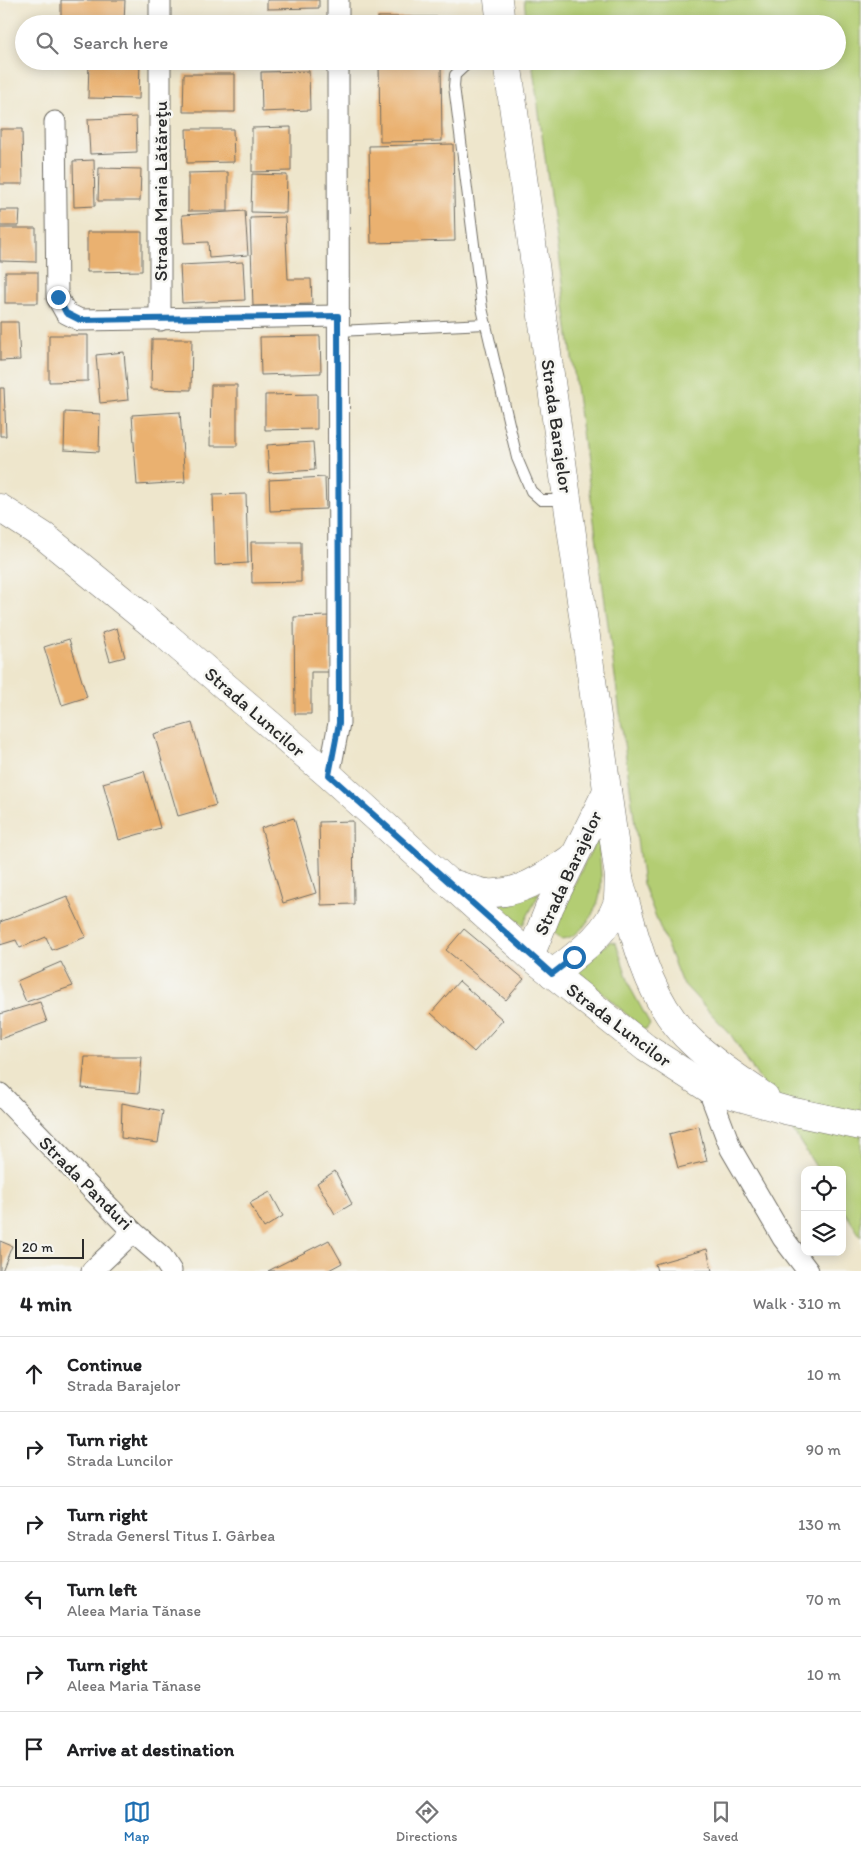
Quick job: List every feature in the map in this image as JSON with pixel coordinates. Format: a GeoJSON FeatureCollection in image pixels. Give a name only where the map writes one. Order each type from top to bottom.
{"type":"FeatureCollection","features":[{"type":"Feature","properties":{"kind":"main road","name":"Strada Barajelor"},"geometry":{"type":"LineString","coordinates":[[507,70],[619,877],[617,902],[608,920],[593,941],[552,974]]}},
{"type":"Feature","properties":{"kind":"main road","name":"Strada Luncilor"},"geometry":{"type":"LineString","coordinates":[[0,508],[45,537],[127,603],[329,775],[530,956],[646,1048],[708,1088],[785,1110],[861,1126]]}},
{"type":"Feature","properties":{"kind":"main road","name":"Strada Barajelor"},"geometry":{"type":"LineString","coordinates":[[530,956],[546,914],[607,792]]}},
{"type":"Feature","properties":{"kind":"main road"},"geometry":{"type":"LineString","coordinates":[[450,883],[488,893],[509,890],[529,885],[573,858]]}},
{"type":"Feature","properties":{"kind":"main road"},"geometry":{"type":"LineString","coordinates":[[619,877],[649,981],[665,1010],[693,1044],[726,1070],[785,1110]]}},
{"type":"Feature","properties":{"kind":"street"},"geometry":{"type":"LineString","coordinates":[[160,0],[160,15]]}},
{"type":"Feature","properties":{"kind":"street"},"geometry":{"type":"LineString","coordinates":[[338,0],[338,15]]}},
{"type":"Feature","properties":{"kind":"street","name":"Strada Maria Lătăreţu"},"geometry":{"type":"LineString","coordinates":[[160,70],[160,320]]}},
{"type":"Feature","properties":{"kind":"street"},"geometry":{"type":"LineString","coordinates":[[329,775],[339,723],[338,70]]}},
{"type":"Feature","properties":{"kind":"street"},"geometry":{"type":"LineString","coordinates":[[55,122],[58,297],[66,313],[80,320],[338,324]]}},
{"type":"Feature","properties":{"kind":"street"},"geometry":{"type":"LineString","coordinates":[[708,1088],[731,1149],[783,1238],[808,1271]]}},
{"type":"Feature","properties":{"kind":"street","name":"Strada Panduri"},"geometry":{"type":"LineString","coordinates":[[0,1094],[133,1232],[162,1257],[171,1271]]}},
{"type":"Feature","properties":{"kind":"street"},"geometry":{"type":"LineString","coordinates":[[92,1271],[133,1232]]}},
{"type":"Feature","properties":{"kind":"lane"},"geometry":{"type":"LineString","coordinates":[[460,70],[454,75],[454,86],[486,324],[517,458],[530,491],[541,500],[567,500]]}},
{"type":"Feature","properties":{"kind":"lane"},"geometry":{"type":"LineString","coordinates":[[338,324],[486,324]]}},
{"type":"Feature","properties":{"kind":"green space"},"geometry":{"type":"Polygon","coordinates":[[[524,0],[861,0],[861,1237],[846,1214],[846,1166],[815,1166],[731,1035],[681,981],[643,884],[533,70],[846,70],[846,15],[526,15],[524,0]]]}},
{"type":"Feature","properties":{"kind":"green space"},"geometry":{"type":"Polygon","coordinates":[[[596,840],[599,843],[600,895],[593,912],[582,928],[568,938],[560,939],[552,930],[596,840]]]}},
{"type":"Feature","properties":{"kind":"green space"},"geometry":{"type":"Polygon","coordinates":[[[540,892],[523,925],[497,906],[540,892]]]}},
{"type":"Feature","properties":{"kind":"green space"},"geometry":{"type":"Polygon","coordinates":[[[610,941],[616,943],[631,989],[650,1024],[646,1029],[643,1029],[578,970],[610,941]]]}},
{"type":"Feature","properties":{"kind":"building"},"geometry":{"type":"Polygon","coordinates":[[[61,0],[125,0],[124,15],[61,15],[61,0]]]}},
{"type":"Feature","properties":{"kind":"building"},"geometry":{"type":"Polygon","coordinates":[[[267,0],[319,0],[319,8],[267,9],[267,0]]]}},
{"type":"Feature","properties":{"kind":"building"},"geometry":{"type":"Polygon","coordinates":[[[89,70],[140,70],[139,99],[88,98],[89,70]]]}},
{"type":"Feature","properties":{"kind":"building"},"geometry":{"type":"Polygon","coordinates":[[[379,70],[441,70],[442,141],[380,142],[379,70]]]}},
{"type":"Feature","properties":{"kind":"building"},"geometry":{"type":"Polygon","coordinates":[[[309,71],[310,110],[262,112],[261,72],[309,71]]]}},
{"type":"Feature","properties":{"kind":"building"},"geometry":{"type":"Polygon","coordinates":[[[184,74],[235,74],[235,112],[183,112],[184,74]]]}},
{"type":"Feature","properties":{"kind":"building"},"geometry":{"type":"Polygon","coordinates":[[[136,117],[137,152],[90,154],[88,119],[136,117]]]}},
{"type":"Feature","properties":{"kind":"building"},"geometry":{"type":"Polygon","coordinates":[[[291,127],[291,171],[252,172],[252,128],[291,127]]]}},
{"type":"Feature","properties":{"kind":"building"},"geometry":{"type":"Polygon","coordinates":[[[0,129],[22,129],[23,184],[0,184],[0,129]]]}},
{"type":"Feature","properties":{"kind":"building"},"geometry":{"type":"Polygon","coordinates":[[[186,129],[233,129],[234,162],[187,163],[186,129]]]}},
{"type":"Feature","properties":{"kind":"building"},"geometry":{"type":"Polygon","coordinates":[[[453,144],[455,241],[371,243],[369,146],[453,144]]]}},
{"type":"Feature","properties":{"kind":"building"},"geometry":{"type":"Polygon","coordinates":[[[94,160],[95,206],[74,207],[73,161],[94,160]]]}},
{"type":"Feature","properties":{"kind":"building"},"geometry":{"type":"Polygon","coordinates":[[[99,168],[141,169],[140,201],[98,201],[99,168]]]}},
{"type":"Feature","properties":{"kind":"building"},"geometry":{"type":"Polygon","coordinates":[[[228,172],[228,211],[188,211],[188,173],[228,172]]]}},
{"type":"Feature","properties":{"kind":"building"},"geometry":{"type":"Polygon","coordinates":[[[252,174],[287,175],[286,213],[251,212],[252,174]]]}},
{"type":"Feature","properties":{"kind":"building"},"geometry":{"type":"Polygon","coordinates":[[[0,210],[20,210],[19,226],[0,226],[0,210]]]}},
{"type":"Feature","properties":{"kind":"building"},"geometry":{"type":"Polygon","coordinates":[[[245,211],[248,255],[209,258],[208,242],[184,243],[182,215],[245,211]]]}},
{"type":"Feature","properties":{"kind":"building"},"geometry":{"type":"Polygon","coordinates":[[[285,217],[288,279],[311,279],[312,304],[253,306],[250,218],[285,217]]]}},
{"type":"Feature","properties":{"kind":"building"},"geometry":{"type":"Polygon","coordinates":[[[0,228],[36,228],[36,262],[0,261],[0,228]]]}},
{"type":"Feature","properties":{"kind":"building"},"geometry":{"type":"Polygon","coordinates":[[[87,232],[142,232],[142,271],[87,272],[87,232]]]}},
{"type":"Feature","properties":{"kind":"building"},"geometry":{"type":"Polygon","coordinates":[[[243,262],[245,300],[182,303],[180,265],[243,262]]]}},
{"type":"Feature","properties":{"kind":"building"},"geometry":{"type":"Polygon","coordinates":[[[5,272],[38,272],[38,303],[5,303],[5,272]]]}},
{"type":"Feature","properties":{"kind":"building"},"geometry":{"type":"Polygon","coordinates":[[[0,322],[18,322],[20,360],[0,361],[0,322]]]}},
{"type":"Feature","properties":{"kind":"building"},"geometry":{"type":"Polygon","coordinates":[[[49,335],[88,335],[88,381],[49,382],[49,335]]]}},
{"type":"Feature","properties":{"kind":"building"},"geometry":{"type":"Polygon","coordinates":[[[320,336],[321,373],[261,375],[260,337],[320,336]]]}},
{"type":"Feature","properties":{"kind":"building"},"geometry":{"type":"Polygon","coordinates":[[[152,339],[192,339],[191,390],[151,389],[152,339]]]}},
{"type":"Feature","properties":{"kind":"building"},"geometry":{"type":"Polygon","coordinates":[[[124,352],[128,400],[100,403],[96,355],[124,352]]]}},
{"type":"Feature","properties":{"kind":"building"},"geometry":{"type":"Polygon","coordinates":[[[211,385],[237,385],[237,446],[210,446],[211,385]]]}},
{"type":"Feature","properties":{"kind":"building"},"geometry":{"type":"Polygon","coordinates":[[[0,388],[4,388],[6,436],[0,436],[0,388]]]}},
{"type":"Feature","properties":{"kind":"building"},"geometry":{"type":"Polygon","coordinates":[[[317,394],[317,429],[265,430],[265,395],[317,394]]]}},
{"type":"Feature","properties":{"kind":"building"},"geometry":{"type":"Polygon","coordinates":[[[65,412],[100,414],[99,452],[64,450],[65,412]]]}},
{"type":"Feature","properties":{"kind":"building"},"geometry":{"type":"Polygon","coordinates":[[[180,412],[185,482],[137,485],[132,415],[180,412]]]}},
{"type":"Feature","properties":{"kind":"building"},"geometry":{"type":"Polygon","coordinates":[[[313,442],[315,470],[269,473],[267,445],[313,442]]]}},
{"type":"Feature","properties":{"kind":"building"},"geometry":{"type":"Polygon","coordinates":[[[325,477],[326,509],[270,511],[269,480],[325,477]]]}},
{"type":"Feature","properties":{"kind":"building"},"geometry":{"type":"Polygon","coordinates":[[[246,494],[248,563],[215,565],[213,495],[246,494]]]}},
{"type":"Feature","properties":{"kind":"building"},"geometry":{"type":"Polygon","coordinates":[[[251,542],[301,542],[301,582],[252,583],[251,542]]]}},
{"type":"Feature","properties":{"kind":"building"},"geometry":{"type":"Polygon","coordinates":[[[330,616],[330,672],[311,672],[311,714],[295,714],[294,617],[330,616]]]}},
{"type":"Feature","properties":{"kind":"building"},"geometry":{"type":"Polygon","coordinates":[[[117,628],[125,657],[110,661],[102,633],[117,628]]]}},
{"type":"Feature","properties":{"kind":"building"},"geometry":{"type":"Polygon","coordinates":[[[69,639],[87,697],[62,705],[44,647],[69,639]]]}},
{"type":"Feature","properties":{"kind":"building"},"geometry":{"type":"Polygon","coordinates":[[[192,723],[216,805],[178,816],[154,734],[192,723]]]}},
{"type":"Feature","properties":{"kind":"building"},"geometry":{"type":"Polygon","coordinates":[[[144,771],[160,828],[119,840],[103,783],[144,771]]]}},
{"type":"Feature","properties":{"kind":"building"},"geometry":{"type":"Polygon","coordinates":[[[294,818],[316,893],[283,903],[261,828],[294,818]]]}},
{"type":"Feature","properties":{"kind":"building"},"geometry":{"type":"Polygon","coordinates":[[[353,821],[354,904],[321,905],[319,822],[353,821]]]}},
{"type":"Feature","properties":{"kind":"building"},"geometry":{"type":"Polygon","coordinates":[[[67,896],[86,937],[52,950],[46,937],[20,948],[16,940],[0,945],[0,922],[67,896]]]}},
{"type":"Feature","properties":{"kind":"building"},"geometry":{"type":"Polygon","coordinates":[[[464,929],[524,979],[506,1000],[446,950],[464,929]]]}},
{"type":"Feature","properties":{"kind":"building"},"geometry":{"type":"Polygon","coordinates":[[[61,962],[73,986],[26,1002],[17,981],[61,962]]]}},
{"type":"Feature","properties":{"kind":"building"},"geometry":{"type":"Polygon","coordinates":[[[459,981],[503,1020],[474,1052],[431,1013],[459,981]]]}},
{"type":"Feature","properties":{"kind":"building"},"geometry":{"type":"Polygon","coordinates":[[[40,1002],[47,1022],[0,1039],[0,1014],[40,1002]]]}},
{"type":"Feature","properties":{"kind":"building"},"geometry":{"type":"Polygon","coordinates":[[[85,1057],[142,1057],[139,1093],[82,1088],[85,1057]]]}},
{"type":"Feature","properties":{"kind":"building"},"geometry":{"type":"Polygon","coordinates":[[[122,1103],[163,1111],[158,1143],[121,1138],[122,1103]]]}},
{"type":"Feature","properties":{"kind":"building"},"geometry":{"type":"Polygon","coordinates":[[[699,1126],[707,1161],[678,1168],[669,1134],[699,1126]]]}},
{"type":"Feature","properties":{"kind":"building"},"geometry":{"type":"Polygon","coordinates":[[[335,1171],[352,1204],[335,1214],[317,1183],[335,1171]]]}},
{"type":"Feature","properties":{"kind":"building"},"geometry":{"type":"Polygon","coordinates":[[[270,1192],[283,1216],[264,1228],[250,1203],[270,1192]]]}},
{"type":"Feature","properties":{"kind":"building"},"geometry":{"type":"Polygon","coordinates":[[[329,1240],[342,1263],[327,1271],[268,1271],[329,1240]]]}},
{"type":"Feature","properties":{"kind":"building"},"geometry":{"type":"Polygon","coordinates":[[[0,1241],[12,1246],[2,1271],[0,1271],[0,1241]]]}},
{"type":"Feature","properties":{"kind":"building"},"geometry":{"type":"Polygon","coordinates":[[[707,1249],[712,1271],[657,1271],[655,1264],[707,1249]]]}},
{"type":"Feature","properties":{"kind":"route"},"geometry":{"type":"LineString","coordinates":[[58,297],[66,313],[80,320],[338,316],[339,723],[329,775],[552,974],[574,957]]}}]}
